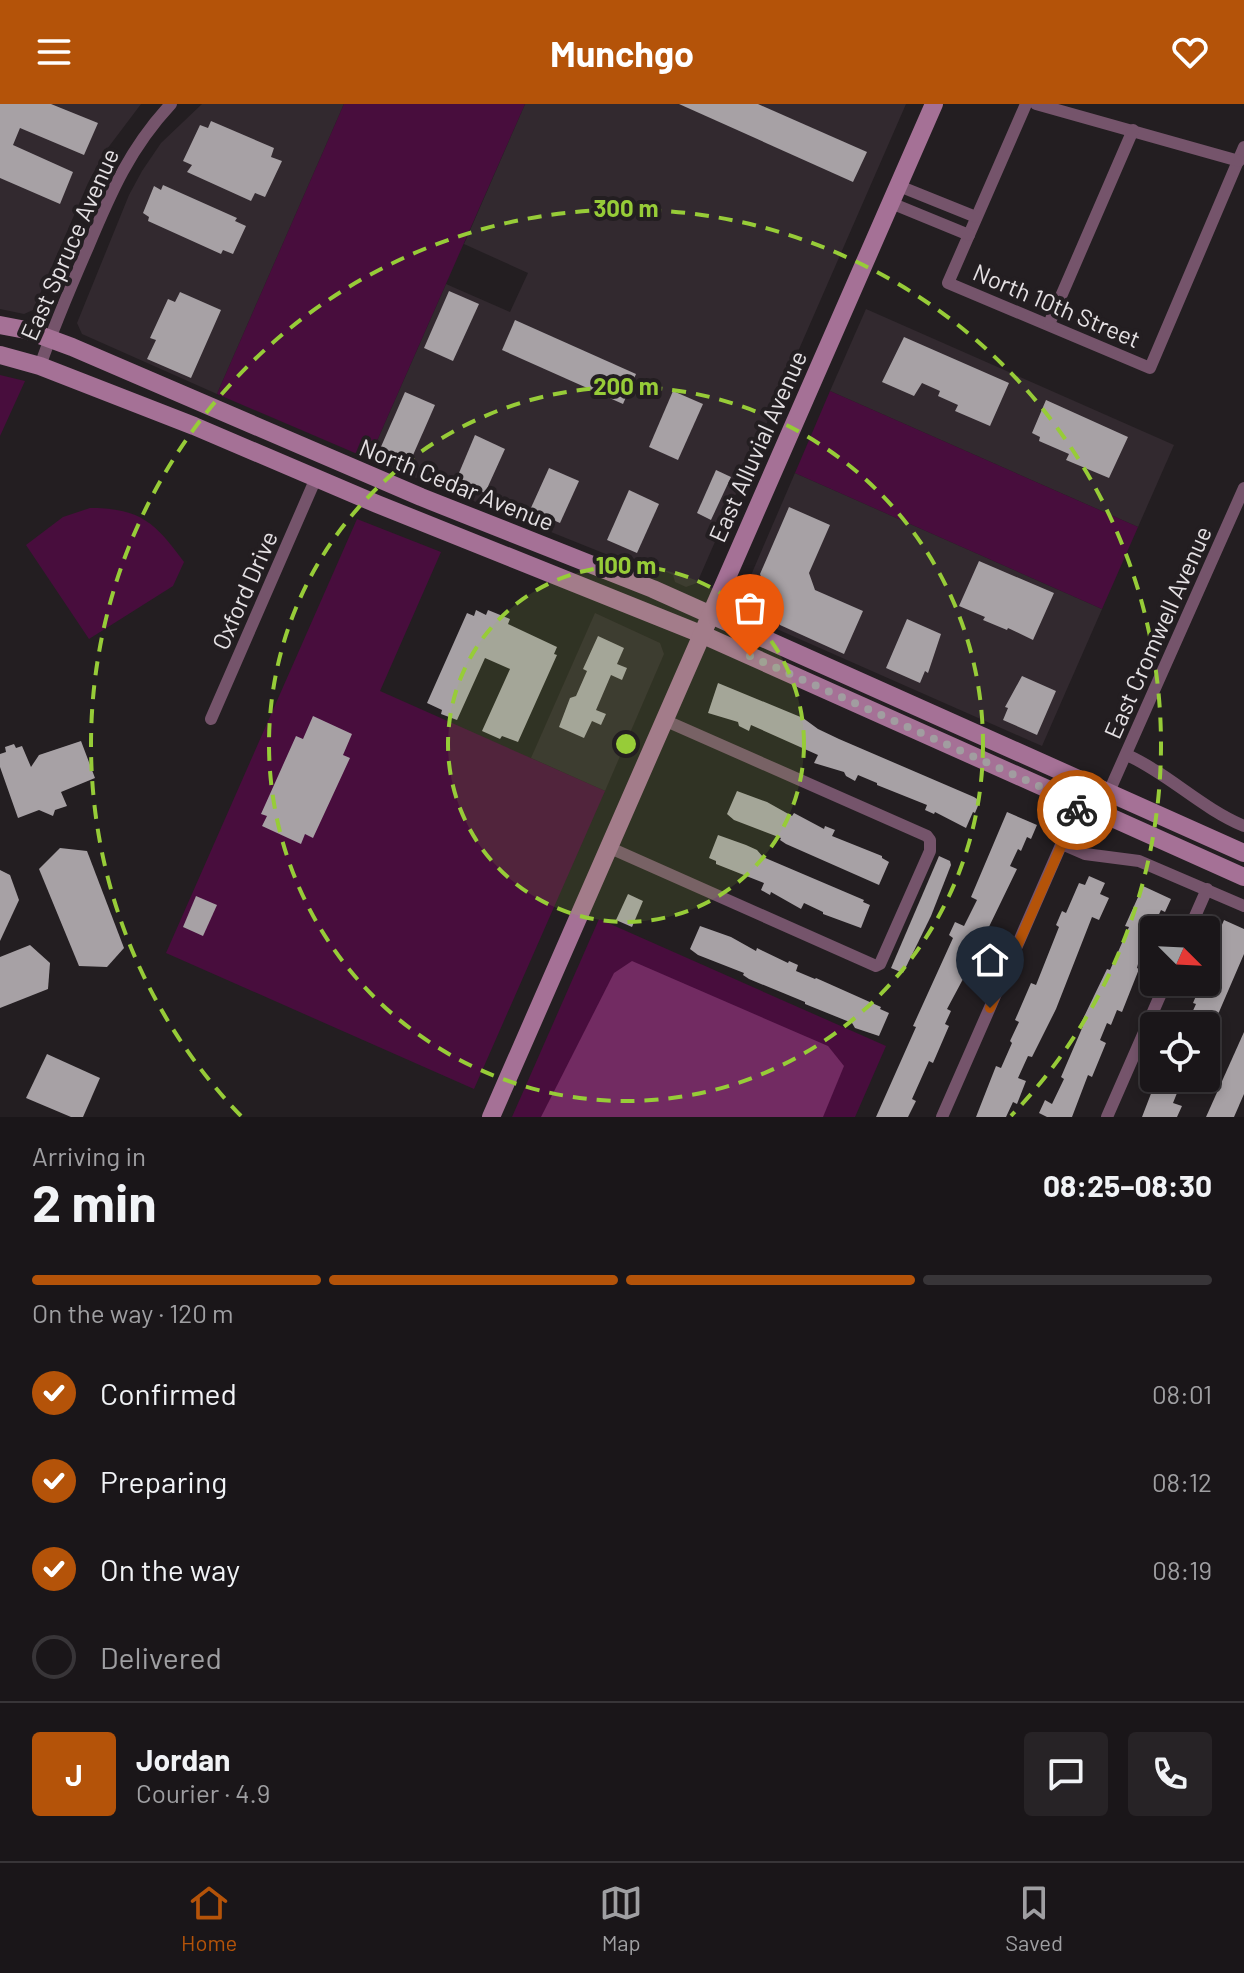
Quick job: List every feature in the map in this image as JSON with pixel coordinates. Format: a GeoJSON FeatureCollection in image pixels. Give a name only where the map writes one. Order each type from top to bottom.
{"type":"FeatureCollection","features":[{"type":"Feature","properties":{"kind":"main road","name":"East Alluvial Avenue"},"geometry":{"type":"LineString","coordinates":[[491,1117],[934,104]]}},
{"type":"Feature","properties":{"kind":"main road","name":"North Cedar Avenue"},"geometry":{"type":"LineString","coordinates":[[0,325],[50,339],[421,497],[576,557],[1244,853]]}},
{"type":"Feature","properties":{"kind":"main road","name":"North Cedar Avenue"},"geometry":{"type":"LineString","coordinates":[[0,355],[40,366],[194,426],[701,634],[1244,877]]}},
{"type":"Feature","properties":{"kind":"main road"},"geometry":{"type":"LineString","coordinates":[[316,478],[335,475],[403,502],[417,501],[421,497]]}},
{"type":"Feature","properties":{"kind":"main road"},"geometry":{"type":"LineString","coordinates":[[952,748],[1001,758],[1089,798],[1098,799],[1108,794]]}},
{"type":"Feature","properties":{"kind":"street","name":"East Spruce Avenue"},"geometry":{"type":"LineString","coordinates":[[40,366],[123,167],[141,139],[171,104]]}},
{"type":"Feature","properties":{"kind":"street"},"geometry":{"type":"LineString","coordinates":[[891,203],[969,235],[1026,104]]}},
{"type":"Feature","properties":{"kind":"street"},"geometry":{"type":"LineString","coordinates":[[1036,104],[1239,161],[1244,147]]}},
{"type":"Feature","properties":{"kind":"street"},"geometry":{"type":"LineString","coordinates":[[1049,324],[1133,130]]}},
{"type":"Feature","properties":{"kind":"street","name":"North 10th Street"},"geometry":{"type":"LineString","coordinates":[[969,235],[948,283],[1150,368],[1239,161]]}},
{"type":"Feature","properties":{"kind":"street"},"geometry":{"type":"LineString","coordinates":[[899,186],[976,217]]}},
{"type":"Feature","properties":{"kind":"street","name":"Oxford Drive"},"geometry":{"type":"LineString","coordinates":[[211,719],[316,478]]}},
{"type":"Feature","properties":{"kind":"street","name":"East Cromwell Avenue"},"geometry":{"type":"LineString","coordinates":[[1108,794],[1244,488]]}},
{"type":"Feature","properties":{"kind":"street"},"geometry":{"type":"LineString","coordinates":[[608,847],[876,966],[880,964],[930,851],[927,836],[664,720]]}},
{"type":"Feature","properties":{"kind":"street"},"geometry":{"type":"LineString","coordinates":[[1127,755],[1148,766],[1217,815],[1244,826]]}},
{"type":"Feature","properties":{"kind":"street"},"geometry":{"type":"LineString","coordinates":[[942,1117],[1079,804]]}},
{"type":"Feature","properties":{"kind":"street"},"geometry":{"type":"LineString","coordinates":[[1062,844],[1085,854],[1139,861],[1244,906]]}},
{"type":"Feature","properties":{"kind":"street"},"geometry":{"type":"LineString","coordinates":[[1195,916],[1207,889]]}},
{"type":"Feature","properties":{"kind":"street"},"geometry":{"type":"LineString","coordinates":[[1107,1117],[1160,996]]}},
{"type":"Feature","properties":{"kind":"shaded area"},"geometry":{"type":"Polygon","coordinates":[[[0,104],[141,104],[104,153],[33,310],[24,314],[0,309],[0,104]]]}},
{"type":"Feature","properties":{"kind":"shaded area"},"geometry":{"type":"Polygon","coordinates":[[[202,104],[344,104],[217,394],[82,334],[77,323],[129,195],[142,171],[161,143],[202,104]]]}},
{"type":"Feature","properties":{"kind":"shaded area"},"geometry":{"type":"Polygon","coordinates":[[[344,104],[525,104],[369,459],[217,394],[344,104]]]}},
{"type":"Feature","properties":{"kind":"shaded area"},"geometry":{"type":"Polygon","coordinates":[[[525,104],[906,104],[697,583],[686,587],[675,582],[673,575],[646,563],[638,567],[369,459],[446,284],[510,312],[528,273],[464,244],[525,104]]]}},
{"type":"Feature","properties":{"kind":"shaded area"},"geometry":{"type":"Polygon","coordinates":[[[866,309],[1174,445],[1138,527],[830,391],[866,309]]]}},
{"type":"Feature","properties":{"kind":"shaded area"},"geometry":{"type":"Polygon","coordinates":[[[0,375],[25,381],[0,436],[0,375]]]}},
{"type":"Feature","properties":{"kind":"shaded area"},"geometry":{"type":"Polygon","coordinates":[[[830,391],[1138,527],[1102,609],[795,473],[830,391]]]}},
{"type":"Feature","properties":{"kind":"shaded area"},"geometry":{"type":"Polygon","coordinates":[[[795,473],[1102,609],[1042,746],[743,614],[739,603],[795,473]]]}},
{"type":"Feature","properties":{"kind":"shaded area"},"geometry":{"type":"Polygon","coordinates":[[[90,508],[122,511],[145,520],[184,562],[173,586],[89,639],[26,545],[63,517],[90,508]]]}},
{"type":"Feature","properties":{"kind":"shaded area"},"geometry":{"type":"Polygon","coordinates":[[[357,519],[441,552],[380,691],[605,791],[474,1089],[166,953],[357,519]]]}},
{"type":"Feature","properties":{"kind":"shaded area"},"geometry":{"type":"Polygon","coordinates":[[[595,613],[660,643],[664,654],[605,791],[531,758],[595,613]]]}},
{"type":"Feature","properties":{"kind":"shaded area"},"geometry":{"type":"Polygon","coordinates":[[[599,919],[886,1046],[855,1117],[512,1117],[599,919]]]}},
{"type":"Feature","properties":{"kind":"shaded area"},"geometry":{"type":"Polygon","coordinates":[[[632,961],[828,1046],[844,1066],[823,1117],[541,1117],[614,973],[632,961]]]}},
{"type":"Feature","properties":{"kind":"building"},"geometry":{"type":"Polygon","coordinates":[[[0,104],[51,104],[98,123],[84,155],[20,128],[13,145],[73,172],[60,204],[0,178],[0,104]]]}},
{"type":"Feature","properties":{"kind":"building"},"geometry":{"type":"Polygon","coordinates":[[[679,104],[758,104],[867,152],[853,182],[679,104]]]}},
{"type":"Feature","properties":{"kind":"building"},"geometry":{"type":"Polygon","coordinates":[[[211,121],[274,148],[271,157],[282,161],[265,197],[255,193],[251,201],[187,172],[192,165],[183,161],[200,125],[208,128],[211,121]]]}},
{"type":"Feature","properties":{"kind":"building"},"geometry":{"type":"Polygon","coordinates":[[[163,185],[237,218],[235,221],[246,226],[233,254],[223,250],[221,254],[148,221],[149,217],[143,213],[154,186],[161,190],[163,185]]]}},
{"type":"Feature","properties":{"kind":"building"},"geometry":{"type":"Polygon","coordinates":[[[449,291],[479,304],[453,361],[424,348],[449,291]]]}},
{"type":"Feature","properties":{"kind":"building"},"geometry":{"type":"Polygon","coordinates":[[[180,292],[221,310],[191,378],[147,359],[156,340],[150,338],[168,299],[175,302],[180,292]]]}},
{"type":"Feature","properties":{"kind":"building"},"geometry":{"type":"Polygon","coordinates":[[[515,320],[636,374],[623,404],[502,350],[515,320]]]}},
{"type":"Feature","properties":{"kind":"building"},"geometry":{"type":"Polygon","coordinates":[[[904,337],[1009,383],[990,426],[955,411],[958,405],[938,396],[940,391],[922,383],[914,396],[882,382],[904,337]]]}},
{"type":"Feature","properties":{"kind":"building"},"geometry":{"type":"Polygon","coordinates":[[[673,391],[703,404],[678,460],[649,447],[673,391]]]}},
{"type":"Feature","properties":{"kind":"building"},"geometry":{"type":"Polygon","coordinates":[[[405,392],[435,405],[410,462],[380,449],[405,392]]]}},
{"type":"Feature","properties":{"kind":"building"},"geometry":{"type":"Polygon","coordinates":[[[1046,400],[1128,437],[1109,478],[1066,460],[1069,454],[1039,441],[1040,437],[1032,433],[1046,400]]]}},
{"type":"Feature","properties":{"kind":"building"},"geometry":{"type":"Polygon","coordinates":[[[475,435],[505,449],[485,493],[456,480],[475,435]]]}},
{"type":"Feature","properties":{"kind":"building"},"geometry":{"type":"Polygon","coordinates":[[[549,468],[579,481],[560,523],[530,510],[549,468]]]}},
{"type":"Feature","properties":{"kind":"building"},"geometry":{"type":"Polygon","coordinates":[[[716,470],[731,477],[711,520],[697,513],[716,470]]]}},
{"type":"Feature","properties":{"kind":"building"},"geometry":{"type":"Polygon","coordinates":[[[629,490],[659,504],[637,553],[607,540],[629,490]]]}},
{"type":"Feature","properties":{"kind":"building"},"geometry":{"type":"Polygon","coordinates":[[[789,507],[830,525],[809,573],[815,590],[863,611],[844,654],[780,625],[772,606],[767,608],[761,592],[766,589],[760,574],[789,507]]]}},
{"type":"Feature","properties":{"kind":"building"},"geometry":{"type":"Polygon","coordinates":[[[979,561],[1054,593],[1033,640],[983,620],[985,617],[959,606],[979,561]]]}},
{"type":"Feature","properties":{"kind":"building"},"geometry":{"type":"Polygon","coordinates":[[[476,610],[486,615],[488,610],[510,619],[508,624],[557,647],[554,654],[557,655],[518,742],[482,731],[510,669],[485,658],[457,720],[441,714],[442,710],[427,703],[467,613],[474,616],[476,610]]]}},
{"type":"Feature","properties":{"kind":"building"},"geometry":{"type":"Polygon","coordinates":[[[907,619],[941,634],[928,673],[925,671],[920,683],[886,668],[907,619]]]}},
{"type":"Feature","properties":{"kind":"building"},"geometry":{"type":"Polygon","coordinates":[[[598,636],[624,648],[617,664],[627,668],[622,680],[611,675],[596,710],[606,714],[601,725],[592,721],[584,738],[559,727],[570,698],[576,696],[587,671],[583,669],[598,636]]]}},
{"type":"Feature","properties":{"kind":"building"},"geometry":{"type":"Polygon","coordinates":[[[1022,676],[1056,691],[1037,735],[1003,720],[1008,708],[1005,707],[1022,676]]]}},
{"type":"Feature","properties":{"kind":"building"},"geometry":{"type":"Polygon","coordinates":[[[718,683],[803,718],[839,739],[974,797],[980,801],[975,813],[966,828],[925,810],[927,805],[877,783],[858,775],[855,781],[844,772],[814,763],[818,755],[751,725],[749,731],[739,726],[738,722],[708,713],[718,683]]]}},
{"type":"Feature","properties":{"kind":"building"},"geometry":{"type":"Polygon","coordinates":[[[313,716],[352,734],[343,755],[350,758],[313,838],[305,834],[301,844],[262,826],[267,816],[261,814],[296,736],[303,739],[313,716]]]}},
{"type":"Feature","properties":{"kind":"building"},"geometry":{"type":"Polygon","coordinates":[[[81,741],[95,778],[61,792],[67,806],[55,810],[53,816],[39,810],[18,818],[0,767],[0,754],[6,752],[5,747],[14,744],[16,748],[22,746],[31,767],[39,755],[81,741]]]}},
{"type":"Feature","properties":{"kind":"building"},"geometry":{"type":"Polygon","coordinates":[[[737,791],[767,802],[792,816],[794,813],[824,829],[825,826],[835,830],[832,836],[882,856],[889,862],[879,885],[786,844],[781,838],[734,820],[727,814],[737,791]]]}},
{"type":"Feature","properties":{"kind":"building"},"geometry":{"type":"Polygon","coordinates":[[[1007,812],[1037,825],[1031,839],[1027,837],[1010,866],[1017,869],[985,935],[988,936],[974,968],[970,966],[947,1009],[951,1011],[945,1024],[949,1026],[933,1063],[929,1061],[912,1099],[916,1101],[908,1117],[876,1117],[953,938],[949,935],[955,922],[964,926],[977,900],[971,897],[1007,812]]]}},
{"type":"Feature","properties":{"kind":"building"},"geometry":{"type":"Polygon","coordinates":[[[718,835],[864,900],[870,905],[861,928],[823,914],[804,903],[801,909],[771,892],[770,895],[761,890],[764,883],[716,864],[709,858],[718,835]]]}},
{"type":"Feature","properties":{"kind":"building"},"geometry":{"type":"Polygon","coordinates":[[[60,848],[87,851],[124,948],[107,967],[79,966],[39,869],[60,848]]]}},
{"type":"Feature","properties":{"kind":"building"},"geometry":{"type":"Polygon","coordinates":[[[939,856],[950,861],[951,865],[931,916],[903,973],[891,968],[939,856]]]}},
{"type":"Feature","properties":{"kind":"building"},"geometry":{"type":"Polygon","coordinates":[[[0,870],[10,875],[19,900],[0,941],[0,870]]]}},
{"type":"Feature","properties":{"kind":"building"},"geometry":{"type":"Polygon","coordinates":[[[1089,876],[1105,883],[1100,894],[1109,898],[1099,920],[1092,917],[1056,1009],[1018,1078],[1026,1081],[1017,1104],[1013,1102],[1006,1117],[976,1117],[996,1066],[1001,1068],[1012,1043],[1010,1041],[1019,1022],[1015,1020],[1031,983],[1036,985],[1059,927],[1056,925],[1062,911],[1066,913],[1079,883],[1085,885],[1089,876]]]}},
{"type":"Feature","properties":{"kind":"building"},"geometry":{"type":"Polygon","coordinates":[[[1143,886],[1171,899],[1165,912],[1161,910],[1158,916],[1140,916],[1139,969],[1122,1012],[1117,1010],[1111,1025],[1107,1023],[1100,1040],[1106,1043],[1092,1077],[1088,1075],[1072,1117],[1047,1117],[1039,1113],[1045,1100],[1052,1104],[1064,1079],[1061,1077],[1083,1026],[1080,1025],[1107,969],[1110,970],[1129,927],[1125,926],[1143,886]]]}},
{"type":"Feature","properties":{"kind":"building"},"geometry":{"type":"Polygon","coordinates":[[[628,894],[643,901],[632,927],[616,920],[628,894]]]}},
{"type":"Feature","properties":{"kind":"building"},"geometry":{"type":"Polygon","coordinates":[[[196,896],[217,905],[203,936],[183,927],[196,896]]]}},
{"type":"Feature","properties":{"kind":"building"},"geometry":{"type":"Polygon","coordinates":[[[1224,920],[1244,929],[1244,954],[1219,1012],[1192,1012],[1196,996],[1220,996],[1220,930],[1224,920]]]}},
{"type":"Feature","properties":{"kind":"building"},"geometry":{"type":"Polygon","coordinates":[[[700,926],[731,937],[756,951],[757,948],[798,965],[796,971],[881,1007],[889,1013],[879,1036],[855,1028],[852,1023],[698,955],[690,949],[700,926]]]}},
{"type":"Feature","properties":{"kind":"building"},"geometry":{"type":"Polygon","coordinates":[[[30,945],[50,963],[48,989],[0,1008],[0,957],[30,945]]]}},
{"type":"Feature","properties":{"kind":"building"},"geometry":{"type":"Polygon","coordinates":[[[1244,1032],[1244,1094],[1234,1117],[1206,1117],[1217,1092],[1220,1092],[1244,1032]]]}},
{"type":"Feature","properties":{"kind":"building"},"geometry":{"type":"Polygon","coordinates":[[[47,1054],[100,1078],[83,1117],[71,1117],[26,1098],[47,1054]]]}},
{"type":"Feature","properties":{"kind":"building"},"geometry":{"type":"Polygon","coordinates":[[[1152,1092],[1177,1092],[1173,1103],[1182,1106],[1177,1117],[1142,1117],[1152,1092]]]}},
{"type":"Feature","properties":{"kind":"way so far"},"geometry":{"type":"LineString","coordinates":[[750,656],[1079,804],[1077,810]]}},
{"type":"Feature","properties":{"kind":"route"},"geometry":{"type":"LineString","coordinates":[[990,1008],[1077,810]]}}]}
